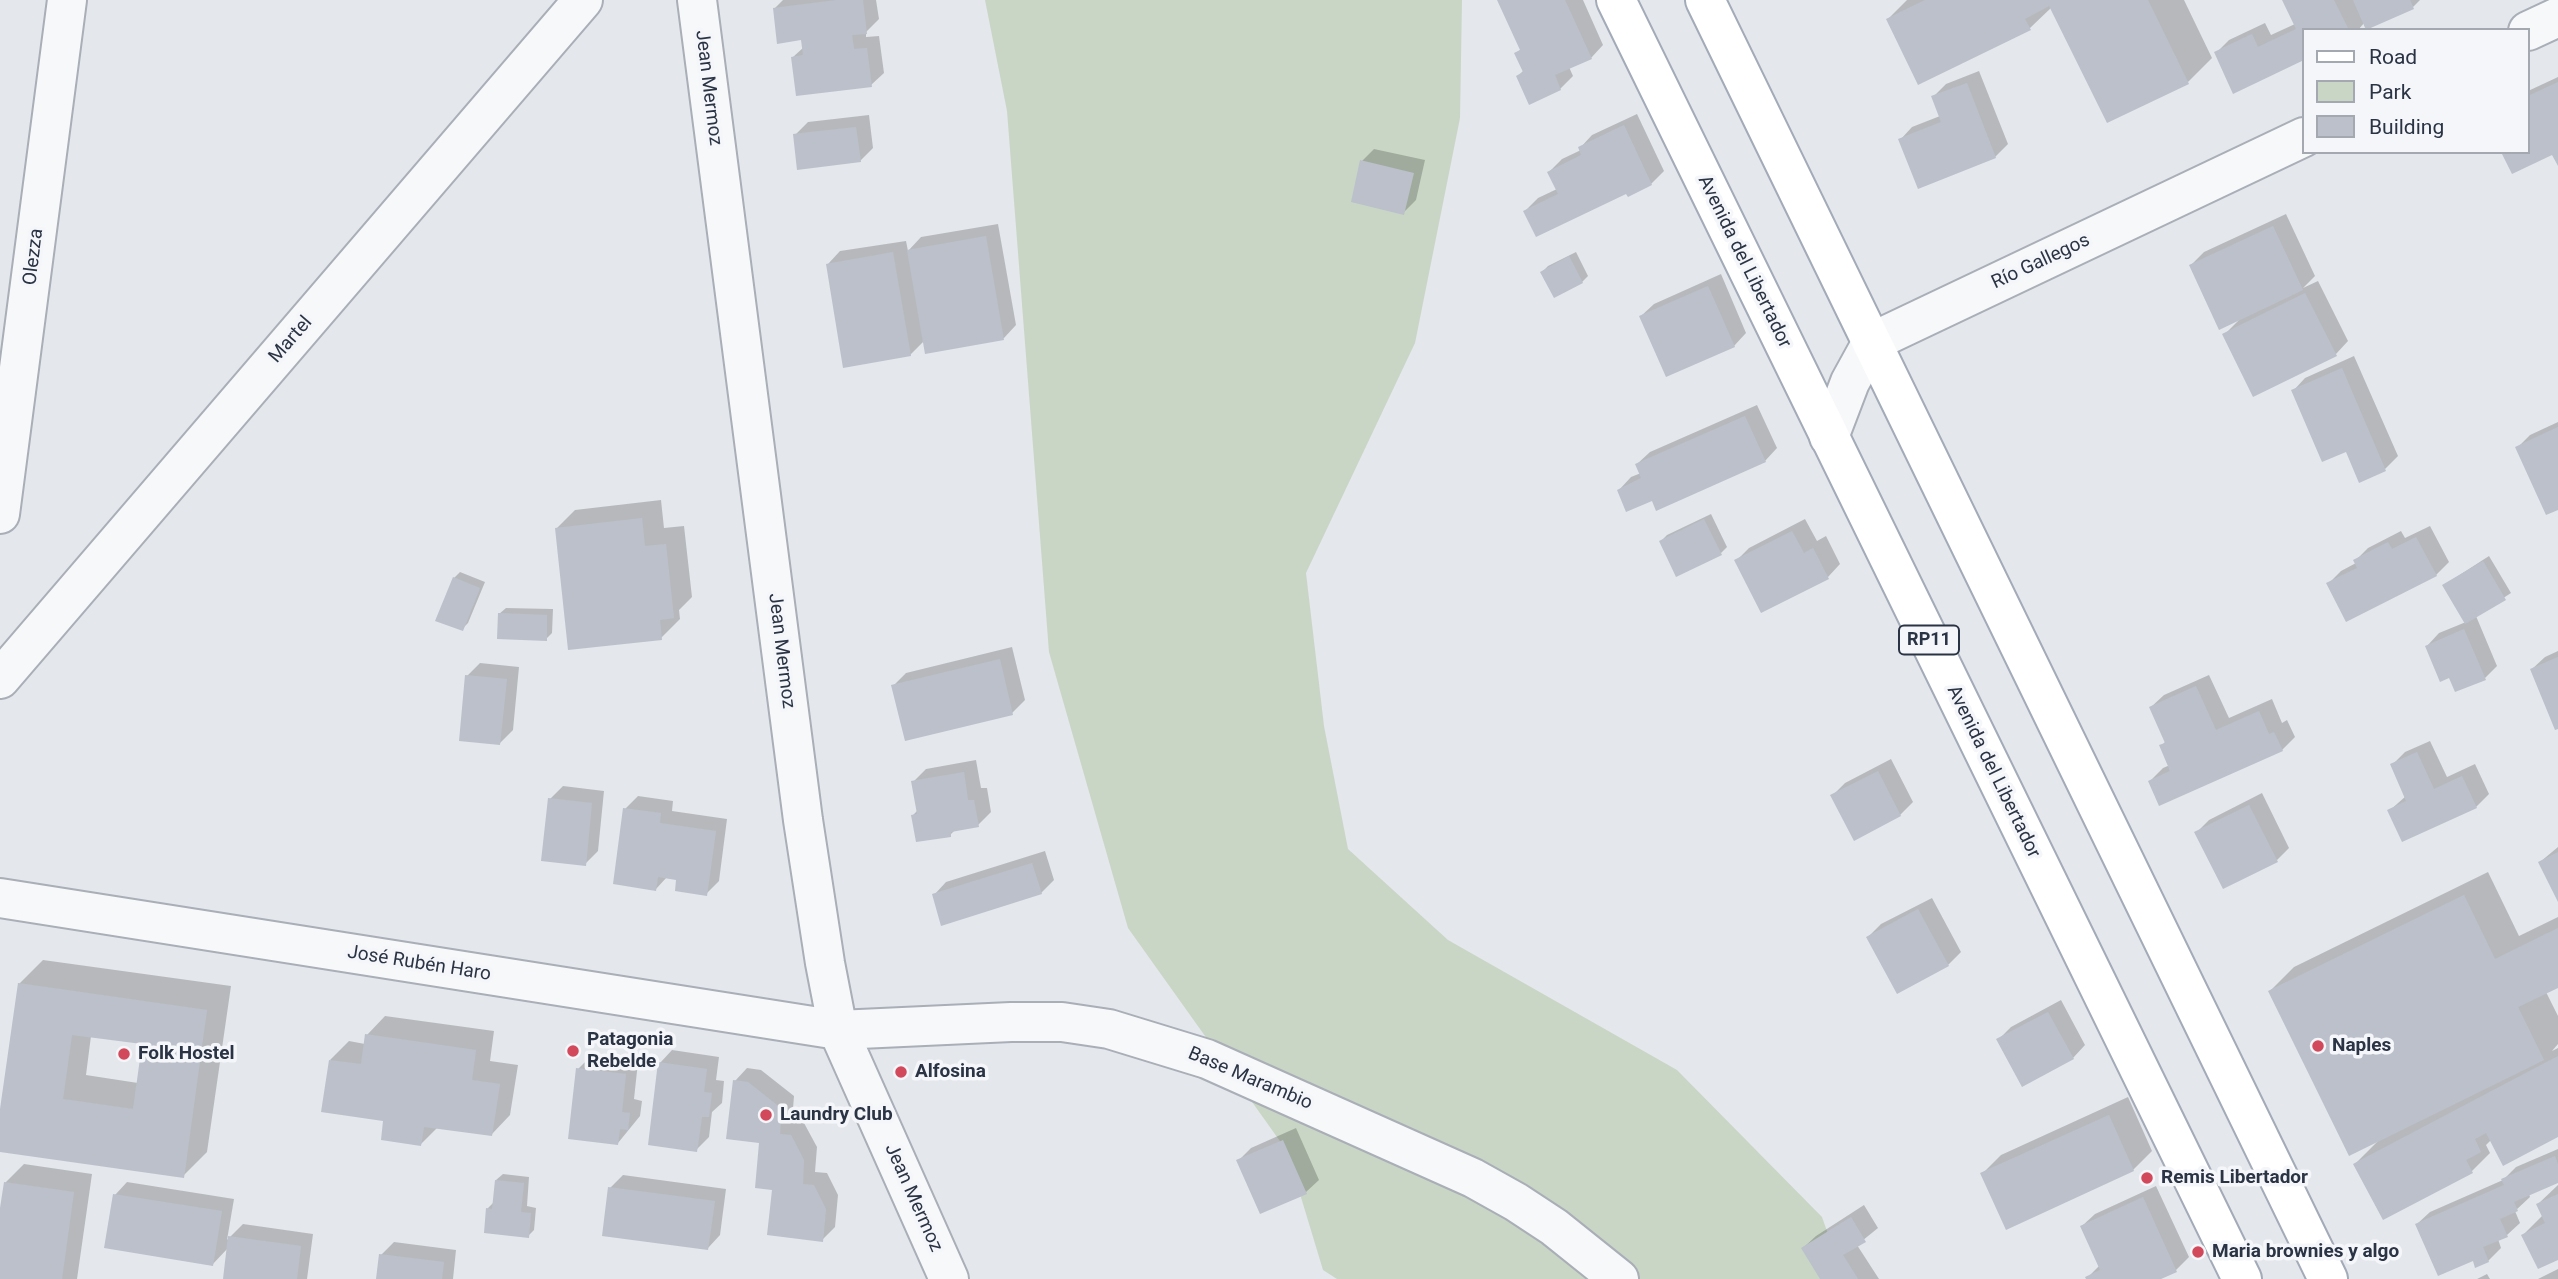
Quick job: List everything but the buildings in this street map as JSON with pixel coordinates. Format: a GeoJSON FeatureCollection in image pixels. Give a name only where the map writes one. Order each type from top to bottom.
{"type":"FeatureCollection","features":[{"type":"Feature","properties":{"kind":"main road","name":"Avenida del Libertador"},"geometry":{"type":"LineString","coordinates":[[1616,0],[2242,1279]]}},
{"type":"Feature","properties":{"kind":"main road"},"geometry":{"type":"LineString","coordinates":[[1705,0],[2328,1279]]}},
{"type":"Feature","properties":{"kind":"street","name":"Olezza"},"geometry":{"type":"LineString","coordinates":[[0,514],[67,0]]}},
{"type":"Feature","properties":{"kind":"street","name":"Martel"},"geometry":{"type":"LineString","coordinates":[[0,679],[583,0]]}},
{"type":"Feature","properties":{"kind":"street","name":"Jean Mermoz"},"geometry":{"type":"LineString","coordinates":[[697,0],[803,820],[838,1030],[949,1279]]}},
{"type":"Feature","properties":{"kind":"street"},"geometry":{"type":"LineString","coordinates":[[2530,30],[2558,17]]}},
{"type":"Feature","properties":{"kind":"street","name":"Río Gallegos"},"geometry":{"type":"LineString","coordinates":[[1872,342],[2302,138]]}},
{"type":"Feature","properties":{"kind":"street"},"geometry":{"type":"LineString","coordinates":[[1829,437],[1850,382],[1872,342]]}},
{"type":"Feature","properties":{"kind":"street","name":"José Rubén Haro"},"geometry":{"type":"LineString","coordinates":[[0,898],[838,1030]]}},
{"type":"Feature","properties":{"kind":"street","name":"Base Marambio"},"geometry":{"type":"LineString","coordinates":[[838,1030],[1012,1022],[1062,1023],[1109,1029],[1160,1043],[1253,1078],[1473,1178],[1554,1227],[1619,1279]]}},
{"type":"Feature","properties":{"kind":"green space"},"geometry":{"type":"Polygon","coordinates":[[[985,0],[1462,0],[1460,118],[1415,343],[1306,573],[1324,726],[1348,849],[1448,940],[1677,1070],[1822,1217],[1844,1279],[1337,1279],[1323,1270],[1287,1151],[1128,928],[1049,652],[1007,111],[985,0]]]}},
{"type":"Feature","properties":{"kind":"place","name":"Naples"},"geometry":{"type":"Point","coordinates":[2318,1046]}},
{"type":"Feature","properties":{"kind":"place","name":"Patagonia Rebelde"},"geometry":{"type":"Point","coordinates":[573,1051]}},
{"type":"Feature","properties":{"kind":"place","name":"Folk Hostel"},"geometry":{"type":"Point","coordinates":[124,1054]}},
{"type":"Feature","properties":{"kind":"place","name":"Alfosina"},"geometry":{"type":"Point","coordinates":[901,1072]}},
{"type":"Feature","properties":{"kind":"place","name":"Laundry Club"},"geometry":{"type":"Point","coordinates":[766,1115]}},
{"type":"Feature","properties":{"kind":"place","name":"Remis Libertador"},"geometry":{"type":"Point","coordinates":[2147,1178]}},
{"type":"Feature","properties":{"kind":"place","name":"Maria brownies y algo"},"geometry":{"type":"Point","coordinates":[2198,1252]}}]}
